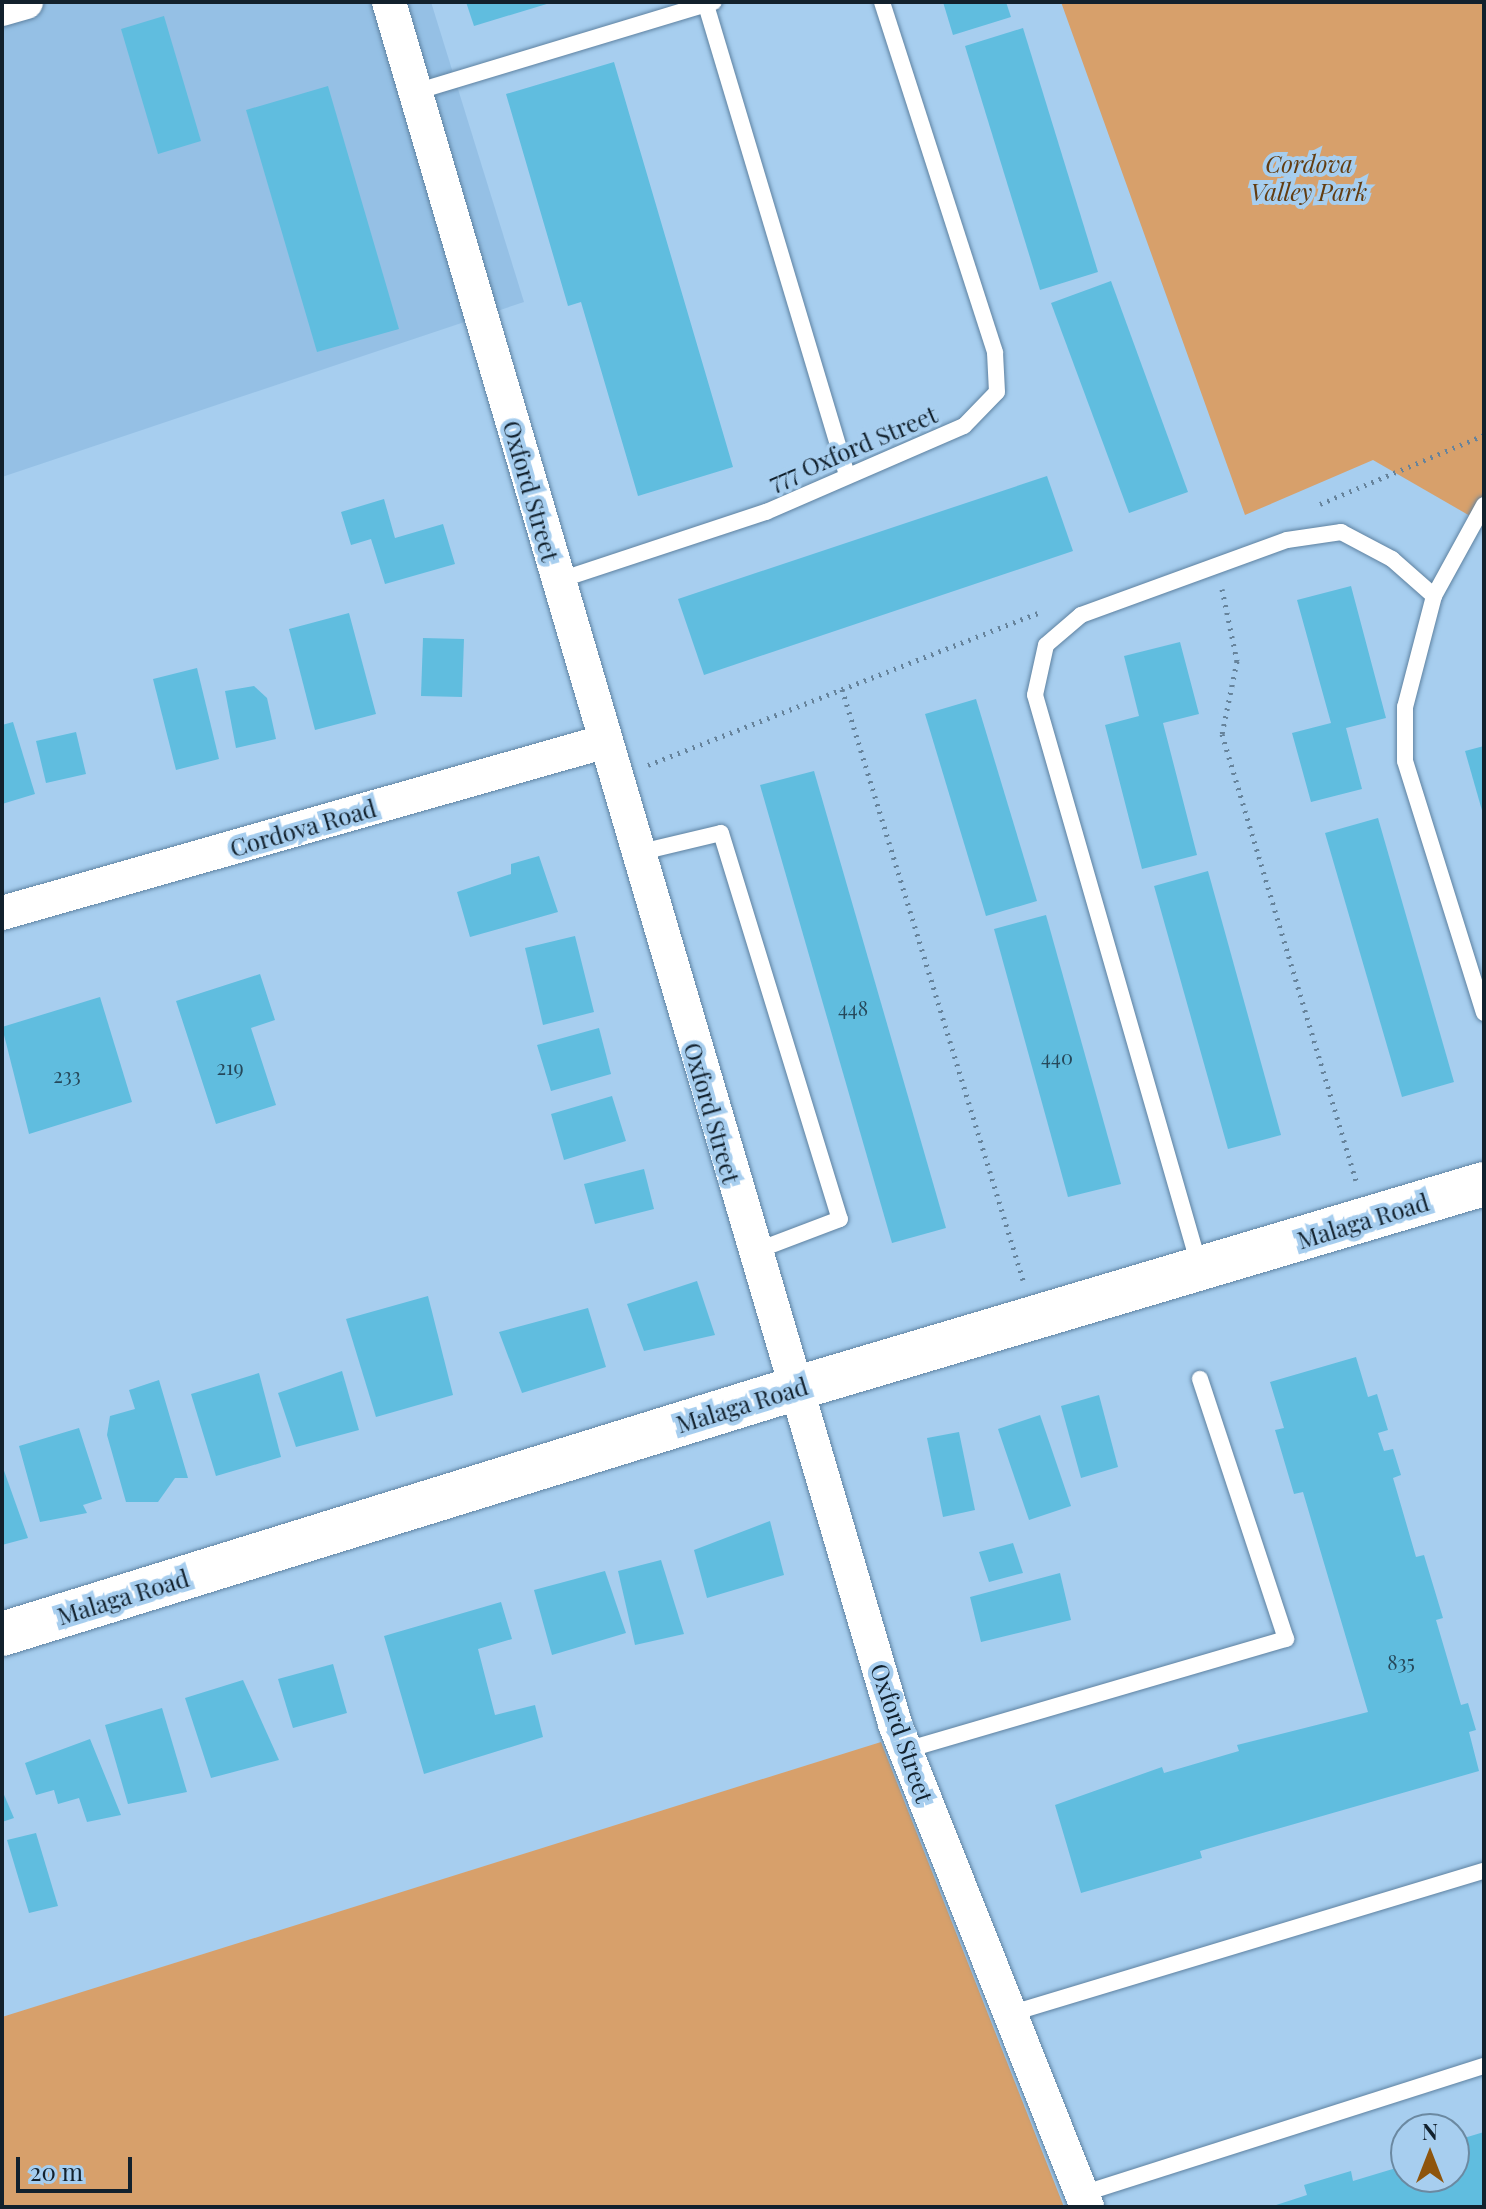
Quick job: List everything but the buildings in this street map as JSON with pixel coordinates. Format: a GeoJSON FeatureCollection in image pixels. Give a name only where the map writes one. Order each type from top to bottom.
{"type":"FeatureCollection","features":[{"type":"Feature","properties":{"kind":"street"},"geometry":{"type":"LineString","coordinates":[[2,9],[26,2]]}},
{"type":"Feature","properties":{"kind":"street","name":"Oxford Street"},"geometry":{"type":"LineString","coordinates":[[389,2],[753,1252],[906,1750],[1085,2200]]}},
{"type":"Feature","properties":{"kind":"street","name":"Cordova Road"},"geometry":{"type":"LineString","coordinates":[[2,913],[603,742]]}},
{"type":"Feature","properties":{"kind":"street","name":"Malaga Road"},"geometry":{"type":"LineString","coordinates":[[2,1634],[794,1389],[1201,1271],[1484,1184]]}},
{"type":"Feature","properties":{"kind":"lane","name":"777 Oxford Street"},"geometry":{"type":"LineString","coordinates":[[557,581],[766,512],[847,474],[964,426],[997,392],[995,352],[882,2]]}},
{"type":"Feature","properties":{"kind":"lane"},"geometry":{"type":"LineString","coordinates":[[415,92],[711,3],[847,474]]}},
{"type":"Feature","properties":{"kind":"lane"},"geometry":{"type":"LineString","coordinates":[[1484,505],[1434,596],[1405,707],[1405,761],[1484,1013]]}},
{"type":"Feature","properties":{"kind":"lane"},"geometry":{"type":"LineString","coordinates":[[1201,1271],[1035,695],[1046,645],[1081,615],[1287,540],[1341,532],[1392,559],[1434,596]]}},
{"type":"Feature","properties":{"kind":"lane"},"geometry":{"type":"LineString","coordinates":[[636,853],[721,833],[840,1219],[753,1252]]}},
{"type":"Feature","properties":{"kind":"lane"},"geometry":{"type":"LineString","coordinates":[[906,1750],[1286,1639],[1200,1379]]}},
{"type":"Feature","properties":{"kind":"lane"},"geometry":{"type":"LineString","coordinates":[[1009,2014],[1484,1871]]}},
{"type":"Feature","properties":{"kind":"lane"},"geometry":{"type":"LineString","coordinates":[[1085,2200],[1484,2066]]}},
{"type":"Feature","properties":{"kind":"path"},"geometry":{"type":"LineString","coordinates":[[1217,565],[1237,661],[1222,734],[1367,1220]]}},
{"type":"Feature","properties":{"kind":"path"},"geometry":{"type":"LineString","coordinates":[[842,689],[1035,1319]]}},
{"type":"Feature","properties":{"kind":"shaded area"},"geometry":{"type":"Polygon","coordinates":[[[2,2],[431,2],[524,302],[2,477],[2,2]]]}},
{"type":"Feature","properties":{"kind":"green space","name":"Cordova Valley Park"},"geometry":{"type":"Polygon","coordinates":[[[1061,2],[1484,2],[1484,524],[1373,460],[1245,515],[1061,2]]]}},
{"type":"Feature","properties":{"kind":"green space"},"geometry":{"type":"Polygon","coordinates":[[[881,1742],[1064,2207],[2,2207],[2,2017],[881,1742]]]}}]}
